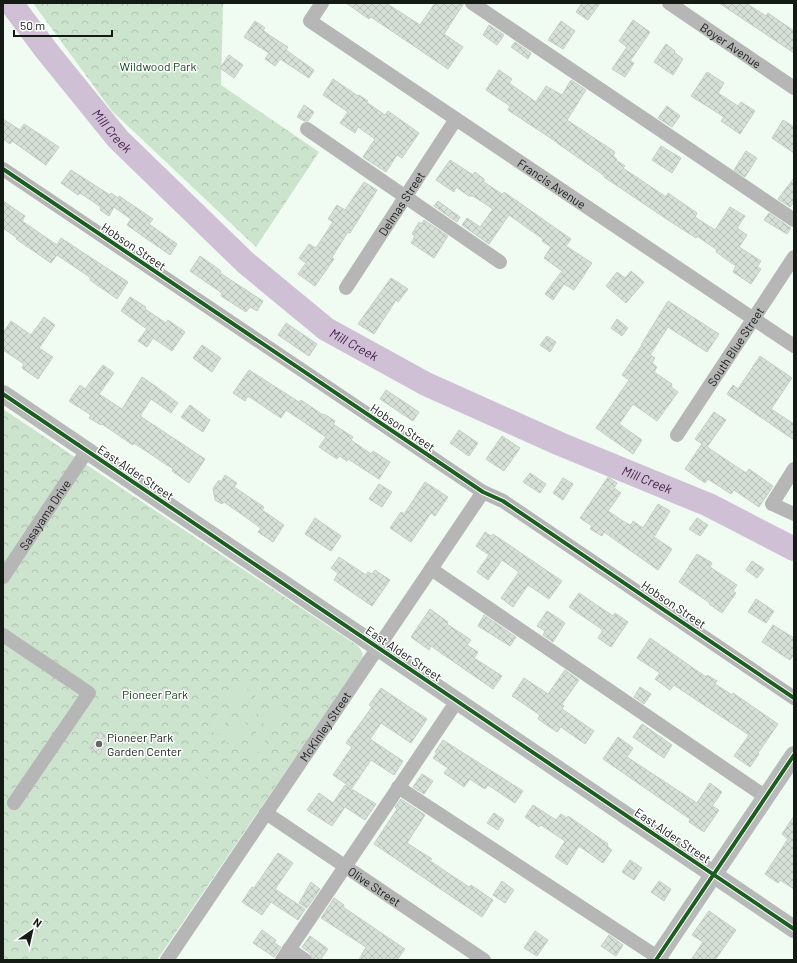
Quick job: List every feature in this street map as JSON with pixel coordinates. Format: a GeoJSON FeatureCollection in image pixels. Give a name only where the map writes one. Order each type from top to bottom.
{"type":"FeatureCollection","features":[{"type":"Feature","properties":{"kind":"main road","name":"East Alder Street"},"geometry":{"type":"LineString","coordinates":[[3,394],[794,929]]}},
{"type":"Feature","properties":{"kind":"main road"},"geometry":{"type":"LineString","coordinates":[[658,959],[794,755]]}},
{"type":"Feature","properties":{"kind":"street","name":"Francis Avenue"},"geometry":{"type":"LineString","coordinates":[[322,3],[310,21],[794,346]]}},
{"type":"Feature","properties":{"kind":"street"},"geometry":{"type":"LineString","coordinates":[[472,3],[794,220]]}},
{"type":"Feature","properties":{"kind":"street","name":"Boyer Avenue"},"geometry":{"type":"LineString","coordinates":[[669,3],[794,88]]}},
{"type":"Feature","properties":{"kind":"street","name":"Delmas Street"},"geometry":{"type":"LineString","coordinates":[[346,288],[456,119]]}},
{"type":"Feature","properties":{"kind":"street"},"geometry":{"type":"LineString","coordinates":[[307,129],[500,262]]}},
{"type":"Feature","properties":{"kind":"street","name":"Hobson Street"},"geometry":{"type":"LineString","coordinates":[[3,169],[482,492],[503,501],[794,698]]}},
{"type":"Feature","properties":{"kind":"street","name":"South Blue Street"},"geometry":{"type":"LineString","coordinates":[[677,435],[794,257]]}},
{"type":"Feature","properties":{"kind":"street","name":"Sasayama Drive"},"geometry":{"type":"LineString","coordinates":[[3,577],[87,451]]}},
{"type":"Feature","properties":{"kind":"street"},"geometry":{"type":"LineString","coordinates":[[794,470],[772,504],[794,514]]}},
{"type":"Feature","properties":{"kind":"street","name":"McKinley Street"},"geometry":{"type":"LineString","coordinates":[[167,960],[482,492]]}},
{"type":"Feature","properties":{"kind":"street"},"geometry":{"type":"LineString","coordinates":[[431,569],[766,797]]}},
{"type":"Feature","properties":{"kind":"street"},"geometry":{"type":"LineString","coordinates":[[3,635],[89,693],[14,803]]}},
{"type":"Feature","properties":{"kind":"street"},"geometry":{"type":"LineString","coordinates":[[305,960],[286,955],[457,701]]}},
{"type":"Feature","properties":{"kind":"street"},"geometry":{"type":"LineString","coordinates":[[398,787],[658,959]]}},
{"type":"Feature","properties":{"kind":"street","name":"Olive Street"},"geometry":{"type":"LineString","coordinates":[[266,813],[484,960]]}},
{"type":"Feature","properties":{"kind":"green space","name":"Wildwood Park"},"geometry":{"type":"Polygon","coordinates":[[[33,3],[223,3],[221,85],[319,152],[256,247],[112,111],[33,3]]]}},
{"type":"Feature","properties":{"kind":"green space","name":"Pioneer Park"},"geometry":{"type":"Polygon","coordinates":[[[3,409],[358,646],[362,652],[363,658],[157,960],[3,960],[3,409]]]}},
{"type":"Feature","properties":{"kind":"green space"},"geometry":{"type":"Polygon","coordinates":[[[242,677],[251,684],[236,706],[227,699],[242,677]]]}},
{"type":"Feature","properties":{"kind":"green space"},"geometry":{"type":"Polygon","coordinates":[[[260,689],[269,696],[254,718],[245,711],[260,689]]]}},
{"type":"Feature","properties":{"kind":"green space"},"geometry":{"type":"Polygon","coordinates":[[[278,702],[287,708],[272,730],[263,724],[278,702]]]}},
{"type":"Feature","properties":{"kind":"green space"},"geometry":{"type":"Polygon","coordinates":[[[222,707],[232,714],[217,735],[208,729],[222,707]]]}},
{"type":"Feature","properties":{"kind":"green space"},"geometry":{"type":"Polygon","coordinates":[[[240,719],[249,726],[234,747],[225,741],[240,719]]]}},
{"type":"Feature","properties":{"kind":"green space"},"geometry":{"type":"Polygon","coordinates":[[[257,731],[267,738],[252,760],[242,753],[257,731]]]}},
{"type":"Feature","properties":{"kind":"green space"},"geometry":{"type":"Polygon","coordinates":[[[195,770],[211,781],[205,790],[188,780],[195,770]]]}},
{"type":"Feature","properties":{"kind":"building"},"geometry":{"type":"Polygon","coordinates":[[[346,3],[386,3],[420,25],[435,3],[464,3],[444,34],[463,47],[448,69],[371,17],[369,19],[346,3]]]}},
{"type":"Feature","properties":{"kind":"building"},"geometry":{"type":"Polygon","coordinates":[[[582,3],[600,3],[588,20],[576,12],[582,3]]]}},
{"type":"Feature","properties":{"kind":"building"},"geometry":{"type":"Polygon","coordinates":[[[719,3],[746,3],[766,16],[768,13],[794,31],[794,53],[719,3]]]}},
{"type":"Feature","properties":{"kind":"building"},"geometry":{"type":"Polygon","coordinates":[[[633,20],[650,32],[630,61],[634,63],[625,77],[612,69],[627,47],[619,41],[633,20]]]}},
{"type":"Feature","properties":{"kind":"building"},"geometry":{"type":"Polygon","coordinates":[[[255,21],[265,28],[263,30],[269,35],[288,47],[286,50],[314,70],[309,78],[280,59],[275,66],[265,59],[269,53],[244,37],[255,21]]]}},
{"type":"Feature","properties":{"kind":"building"},"geometry":{"type":"Polygon","coordinates":[[[561,21],[575,31],[563,49],[548,40],[561,21]]]}},
{"type":"Feature","properties":{"kind":"building"},"geometry":{"type":"Polygon","coordinates":[[[489,25],[504,35],[497,45],[483,35],[489,25]]]}},
{"type":"Feature","properties":{"kind":"building"},"geometry":{"type":"Polygon","coordinates":[[[515,42],[531,53],[528,59],[511,47],[515,42]]]}},
{"type":"Feature","properties":{"kind":"building"},"geometry":{"type":"Polygon","coordinates":[[[666,44],[683,59],[673,75],[654,62],[666,44]]]}},
{"type":"Feature","properties":{"kind":"building"},"geometry":{"type":"Polygon","coordinates":[[[229,55],[243,65],[234,78],[220,68],[229,55]]]}},
{"type":"Feature","properties":{"kind":"building"},"geometry":{"type":"Polygon","coordinates":[[[499,70],[512,79],[509,83],[536,102],[546,86],[562,95],[571,80],[586,90],[567,120],[615,152],[613,156],[625,166],[623,168],[666,197],[668,193],[697,213],[695,217],[715,230],[730,207],[745,216],[737,228],[747,235],[739,247],[761,261],[757,267],[761,269],[751,284],[733,272],[736,266],[716,252],[717,250],[697,236],[696,238],[668,220],[508,110],[510,106],[486,90],[499,70]]]}},
{"type":"Feature","properties":{"kind":"building"},"geometry":{"type":"Polygon","coordinates":[[[707,72],[724,83],[718,93],[738,106],[741,102],[755,111],[740,134],[721,121],[724,117],[691,96],[707,72]]]}},
{"type":"Feature","properties":{"kind":"building"},"geometry":{"type":"Polygon","coordinates":[[[333,79],[368,101],[366,102],[385,115],[388,111],[419,133],[402,158],[397,155],[386,172],[363,157],[375,139],[358,127],[355,133],[340,123],[348,112],[323,95],[333,79]]]}},
{"type":"Feature","properties":{"kind":"building"},"geometry":{"type":"Polygon","coordinates":[[[304,105],[314,112],[308,121],[304,121],[297,117],[304,105]]]}},
{"type":"Feature","properties":{"kind":"building"},"geometry":{"type":"Polygon","coordinates":[[[667,106],[680,116],[672,127],[658,118],[667,106]]]}},
{"type":"Feature","properties":{"kind":"building"},"geometry":{"type":"Polygon","coordinates":[[[3,119],[20,130],[24,124],[59,147],[46,165],[12,141],[10,144],[3,139],[3,119]]]}},
{"type":"Feature","properties":{"kind":"building"},"geometry":{"type":"Polygon","coordinates":[[[783,120],[794,127],[794,153],[772,138],[783,120]]]}},
{"type":"Feature","properties":{"kind":"building"},"geometry":{"type":"Polygon","coordinates":[[[661,146],[681,158],[672,173],[652,160],[661,146]]]}},
{"type":"Feature","properties":{"kind":"building"},"geometry":{"type":"Polygon","coordinates":[[[746,151],[757,158],[745,177],[734,170],[746,151]]]}},
{"type":"Feature","properties":{"kind":"building"},"geometry":{"type":"Polygon","coordinates":[[[450,160],[473,175],[475,172],[484,179],[484,182],[502,194],[504,192],[571,239],[566,246],[592,263],[574,290],[564,284],[553,300],[545,294],[562,271],[544,258],[551,247],[542,241],[543,239],[509,215],[489,244],[462,225],[467,218],[480,227],[493,209],[456,187],[454,192],[436,180],[450,160]]]}},
{"type":"Feature","properties":{"kind":"building"},"geometry":{"type":"Polygon","coordinates":[[[71,170],[110,195],[111,193],[118,198],[119,196],[153,219],[149,224],[177,244],[170,255],[127,225],[131,219],[114,207],[109,216],[100,210],[101,207],[80,193],[78,195],[61,183],[71,170]]]}},
{"type":"Feature","properties":{"kind":"building"},"geometry":{"type":"Polygon","coordinates":[[[794,178],[794,202],[790,207],[778,199],[794,178]]]}},
{"type":"Feature","properties":{"kind":"building"},"geometry":{"type":"Polygon","coordinates":[[[364,182],[377,190],[350,233],[348,232],[332,257],[334,259],[315,286],[298,274],[306,263],[299,258],[309,244],[316,248],[333,222],[328,219],[337,205],[345,210],[364,182]]]}},
{"type":"Feature","properties":{"kind":"building"},"geometry":{"type":"Polygon","coordinates":[[[3,201],[25,216],[22,221],[57,245],[61,238],[128,282],[117,299],[90,280],[91,278],[57,255],[51,263],[16,239],[17,238],[3,228],[3,201]]]}},
{"type":"Feature","properties":{"kind":"building"},"geometry":{"type":"Polygon","coordinates":[[[438,201],[460,217],[457,222],[434,206],[438,201]]]}},
{"type":"Feature","properties":{"kind":"building"},"geometry":{"type":"Polygon","coordinates":[[[769,213],[791,228],[787,234],[764,220],[769,213]]]}},
{"type":"Feature","properties":{"kind":"building"},"geometry":{"type":"Polygon","coordinates":[[[424,220],[448,236],[434,258],[411,243],[415,236],[412,234],[419,222],[421,224],[424,220]]]}},
{"type":"Feature","properties":{"kind":"building"},"geometry":{"type":"Polygon","coordinates":[[[200,256],[221,271],[220,273],[263,301],[257,311],[250,307],[246,312],[221,296],[222,293],[190,271],[200,256]]]}},
{"type":"Feature","properties":{"kind":"building"},"geometry":{"type":"Polygon","coordinates":[[[631,271],[644,282],[626,303],[606,286],[617,272],[625,278],[631,271]]]}},
{"type":"Feature","properties":{"kind":"building"},"geometry":{"type":"Polygon","coordinates":[[[391,278],[408,289],[398,302],[396,300],[374,334],[358,324],[391,278]]]}},
{"type":"Feature","properties":{"kind":"building"},"geometry":{"type":"Polygon","coordinates":[[[130,297],[146,307],[145,309],[166,323],[168,320],[185,332],[172,351],[153,338],[147,347],[138,341],[147,329],[121,311],[130,297]]]}},
{"type":"Feature","properties":{"kind":"building"},"geometry":{"type":"Polygon","coordinates":[[[668,301],[719,334],[707,352],[668,327],[650,355],[655,358],[652,363],[657,367],[654,372],[672,384],[671,387],[678,392],[657,421],[633,404],[619,424],[642,440],[633,454],[596,428],[629,380],[622,375],[668,301]]]}},
{"type":"Feature","properties":{"kind":"building"},"geometry":{"type":"Polygon","coordinates":[[[44,317],[55,325],[39,348],[53,357],[38,379],[22,368],[24,364],[3,350],[3,333],[11,321],[31,335],[44,317]]]}},
{"type":"Feature","properties":{"kind":"building"},"geometry":{"type":"Polygon","coordinates":[[[617,319],[628,328],[622,336],[611,328],[617,319]]]}},
{"type":"Feature","properties":{"kind":"building"},"geometry":{"type":"Polygon","coordinates":[[[286,323],[317,344],[309,356],[278,335],[286,323]]]}},
{"type":"Feature","properties":{"kind":"building"},"geometry":{"type":"Polygon","coordinates":[[[547,336],[556,342],[550,352],[540,345],[547,336]]]}},
{"type":"Feature","properties":{"kind":"building"},"geometry":{"type":"Polygon","coordinates":[[[202,345],[221,358],[212,372],[193,358],[202,345]]]}},
{"type":"Feature","properties":{"kind":"building"},"geometry":{"type":"Polygon","coordinates":[[[760,356],[792,378],[771,409],[794,424],[794,440],[727,394],[733,385],[738,389],[760,356]]]}},
{"type":"Feature","properties":{"kind":"building"},"geometry":{"type":"Polygon","coordinates":[[[103,365],[114,373],[99,394],[122,409],[142,377],[178,403],[171,413],[151,399],[140,416],[205,459],[189,483],[172,471],[173,469],[134,443],[133,445],[102,424],[101,425],[89,418],[91,415],[69,401],[80,385],[85,389],[103,365]]]}},
{"type":"Feature","properties":{"kind":"building"},"geometry":{"type":"Polygon","coordinates":[[[249,370],[299,402],[301,400],[323,415],[324,414],[335,421],[333,424],[353,437],[351,440],[371,454],[373,451],[390,462],[379,479],[348,459],[347,461],[339,456],[337,459],[319,447],[326,437],[286,410],[281,418],[248,396],[245,401],[233,393],[249,370]]]}},
{"type":"Feature","properties":{"kind":"building"},"geometry":{"type":"Polygon","coordinates":[[[386,390],[419,412],[413,421],[380,399],[386,390]]]}},
{"type":"Feature","properties":{"kind":"building"},"geometry":{"type":"Polygon","coordinates":[[[190,405],[210,420],[203,432],[181,417],[190,405]]]}},
{"type":"Feature","properties":{"kind":"building"},"geometry":{"type":"Polygon","coordinates":[[[714,412],[726,420],[707,447],[746,473],[749,469],[773,486],[759,507],[734,490],[731,494],[708,479],[705,483],[685,469],[702,444],[695,439],[714,412]]]}},
{"type":"Feature","properties":{"kind":"building"},"geometry":{"type":"Polygon","coordinates":[[[459,430],[478,443],[469,456],[450,443],[459,430]]]}},
{"type":"Feature","properties":{"kind":"building"},"geometry":{"type":"Polygon","coordinates":[[[502,436],[520,448],[504,471],[486,459],[502,436]]]}},
{"type":"Feature","properties":{"kind":"building"},"geometry":{"type":"Polygon","coordinates":[[[530,473],[546,484],[540,493],[523,482],[530,473]]]}},
{"type":"Feature","properties":{"kind":"building"},"geometry":{"type":"Polygon","coordinates":[[[225,475],[237,483],[234,487],[264,507],[262,510],[284,525],[273,542],[258,532],[261,528],[224,502],[222,504],[215,500],[213,488],[219,480],[221,482],[225,475]]]}},
{"type":"Feature","properties":{"kind":"building"},"geometry":{"type":"Polygon","coordinates":[[[608,477],[617,483],[614,488],[621,493],[608,511],[626,523],[631,525],[633,521],[643,528],[658,504],[670,511],[654,537],[672,549],[658,570],[604,532],[602,536],[590,529],[592,526],[580,518],[608,477]]]}},
{"type":"Feature","properties":{"kind":"building"},"geometry":{"type":"Polygon","coordinates":[[[563,478],[573,484],[563,500],[553,493],[563,478]]]}},
{"type":"Feature","properties":{"kind":"building"},"geometry":{"type":"Polygon","coordinates":[[[425,482],[448,497],[435,516],[431,513],[411,542],[390,528],[401,512],[404,514],[425,482]]]}},
{"type":"Feature","properties":{"kind":"building"},"geometry":{"type":"Polygon","coordinates":[[[379,484],[392,492],[382,507],[369,499],[379,484]]]}},
{"type":"Feature","properties":{"kind":"building"},"geometry":{"type":"Polygon","coordinates":[[[315,518],[341,536],[331,551],[305,534],[315,518]]]}},
{"type":"Feature","properties":{"kind":"building"},"geometry":{"type":"Polygon","coordinates":[[[697,518],[708,525],[700,536],[689,529],[697,518]]]}},
{"type":"Feature","properties":{"kind":"building"},"geometry":{"type":"Polygon","coordinates":[[[485,532],[491,536],[493,534],[562,581],[549,599],[528,585],[513,607],[501,598],[519,572],[502,560],[488,580],[477,572],[489,555],[476,546],[485,532]]]}},
{"type":"Feature","properties":{"kind":"building"},"geometry":{"type":"Polygon","coordinates":[[[697,554],[712,563],[710,567],[737,585],[733,591],[736,593],[722,613],[679,582],[697,554]]]}},
{"type":"Feature","properties":{"kind":"building"},"geometry":{"type":"Polygon","coordinates":[[[339,557],[366,575],[368,572],[372,574],[375,570],[390,580],[372,606],[334,580],[338,573],[331,568],[339,557]]]}},
{"type":"Feature","properties":{"kind":"building"},"geometry":{"type":"Polygon","coordinates":[[[752,561],[764,569],[757,578],[746,570],[752,561]]]}},
{"type":"Feature","properties":{"kind":"building"},"geometry":{"type":"Polygon","coordinates":[[[579,593],[613,616],[615,613],[628,622],[611,647],[598,638],[603,630],[569,607],[579,593]]]}},
{"type":"Feature","properties":{"kind":"building"},"geometry":{"type":"Polygon","coordinates":[[[756,599],[774,611],[766,623],[748,612],[756,599]]]}},
{"type":"Feature","properties":{"kind":"building"},"geometry":{"type":"Polygon","coordinates":[[[430,609],[448,622],[447,624],[471,640],[467,645],[478,652],[474,658],[502,676],[493,689],[431,646],[429,650],[411,637],[430,609]]]}},
{"type":"Feature","properties":{"kind":"building"},"geometry":{"type":"Polygon","coordinates":[[[547,611],[565,623],[553,642],[543,635],[545,631],[537,626],[547,611]]]}},
{"type":"Feature","properties":{"kind":"building"},"geometry":{"type":"Polygon","coordinates":[[[484,615],[516,637],[510,646],[478,626],[484,615]]]}},
{"type":"Feature","properties":{"kind":"building"},"geometry":{"type":"Polygon","coordinates":[[[773,625],[794,638],[794,654],[790,660],[762,642],[773,625]]]}},
{"type":"Feature","properties":{"kind":"building"},"geometry":{"type":"Polygon","coordinates":[[[650,638],[706,677],[707,675],[717,681],[715,684],[732,695],[733,693],[778,724],[750,767],[734,756],[749,735],[674,685],[670,690],[655,679],[660,673],[637,658],[650,638]]]}},
{"type":"Feature","properties":{"kind":"building"},"geometry":{"type":"Polygon","coordinates":[[[565,670],[579,680],[562,704],[564,706],[562,709],[594,731],[585,744],[561,727],[557,732],[538,719],[540,715],[512,696],[524,678],[548,694],[565,670]]]}},
{"type":"Feature","properties":{"kind":"building"},"geometry":{"type":"Polygon","coordinates":[[[640,687],[651,694],[644,704],[634,697],[640,687]]]}},
{"type":"Feature","properties":{"kind":"building"},"geometry":{"type":"Polygon","coordinates":[[[381,688],[427,719],[411,743],[381,723],[370,739],[403,761],[394,775],[371,760],[352,788],[333,775],[352,747],[346,743],[372,707],[369,705],[381,688]]]}},
{"type":"Feature","properties":{"kind":"building"},"geometry":{"type":"Polygon","coordinates":[[[642,724],[672,745],[664,758],[633,737],[642,724]]]}},
{"type":"Feature","properties":{"kind":"building","name":"Pioneer Park Garden Center"},"geometry":{"type":"Polygon","coordinates":[[[100,732],[110,739],[99,755],[89,748],[100,732]]]}},
{"type":"Feature","properties":{"kind":"building"},"geometry":{"type":"Polygon","coordinates":[[[618,737],[633,748],[627,757],[697,803],[710,783],[722,792],[712,806],[719,810],[704,832],[689,822],[690,819],[603,759],[618,737]]]}},
{"type":"Feature","properties":{"kind":"building"},"geometry":{"type":"Polygon","coordinates":[[[443,740],[523,791],[515,803],[488,785],[485,789],[470,779],[464,787],[444,773],[448,768],[433,758],[443,740]]]}},
{"type":"Feature","properties":{"kind":"building"},"geometry":{"type":"Polygon","coordinates":[[[422,774],[433,781],[424,794],[413,787],[422,774]]]}},
{"type":"Feature","properties":{"kind":"building"},"geometry":{"type":"Polygon","coordinates":[[[345,785],[376,804],[365,820],[345,807],[332,826],[307,810],[319,793],[333,803],[345,785]]]}},
{"type":"Feature","properties":{"kind":"building"},"geometry":{"type":"Polygon","coordinates":[[[401,799],[425,815],[407,843],[432,859],[430,861],[469,887],[471,885],[493,900],[482,917],[374,844],[397,809],[395,807],[401,799]]]}},
{"type":"Feature","properties":{"kind":"building"},"geometry":{"type":"Polygon","coordinates":[[[533,805],[556,820],[561,814],[567,818],[568,816],[608,844],[607,846],[612,850],[603,863],[579,846],[567,865],[555,857],[565,841],[541,825],[539,827],[525,817],[533,805]]]}},
{"type":"Feature","properties":{"kind":"building"},"geometry":{"type":"Polygon","coordinates":[[[494,813],[504,820],[498,830],[487,823],[494,813]]]}},
{"type":"Feature","properties":{"kind":"building"},"geometry":{"type":"Polygon","coordinates":[[[794,816],[794,889],[780,880],[778,883],[765,874],[788,839],[782,834],[794,816]]]}},
{"type":"Feature","properties":{"kind":"building"},"geometry":{"type":"Polygon","coordinates":[[[278,853],[293,863],[275,889],[305,909],[298,920],[271,902],[262,915],[242,902],[252,887],[254,888],[278,853]]]}},
{"type":"Feature","properties":{"kind":"building"},"geometry":{"type":"Polygon","coordinates":[[[630,860],[642,868],[634,880],[622,872],[630,860]]]}},
{"type":"Feature","properties":{"kind":"building"},"geometry":{"type":"Polygon","coordinates":[[[502,881],[514,890],[505,903],[493,895],[502,881]]]}},
{"type":"Feature","properties":{"kind":"building"},"geometry":{"type":"Polygon","coordinates":[[[659,881],[671,889],[664,901],[651,892],[659,881]]]}},
{"type":"Feature","properties":{"kind":"building"},"geometry":{"type":"Polygon","coordinates":[[[311,882],[320,889],[307,908],[299,903],[311,882]]]}},
{"type":"Feature","properties":{"kind":"building"},"geometry":{"type":"Polygon","coordinates":[[[334,898],[344,905],[343,907],[405,949],[397,960],[359,960],[366,947],[321,918],[334,898]]]}},
{"type":"Feature","properties":{"kind":"building"},"geometry":{"type":"Polygon","coordinates":[[[709,911],[736,930],[715,960],[691,960],[703,942],[692,935],[709,911]]]}},
{"type":"Feature","properties":{"kind":"building"},"geometry":{"type":"Polygon","coordinates":[[[262,930],[276,940],[274,943],[281,947],[274,957],[253,943],[262,930]]]}},
{"type":"Feature","properties":{"kind":"building"},"geometry":{"type":"Polygon","coordinates":[[[535,931],[548,940],[537,956],[524,948],[535,931]]]}},
{"type":"Feature","properties":{"kind":"building"},"geometry":{"type":"Polygon","coordinates":[[[609,935],[623,945],[616,956],[601,946],[609,935]]]}},
{"type":"Feature","properties":{"kind":"building"},"geometry":{"type":"Polygon","coordinates":[[[310,936],[328,949],[320,960],[313,960],[310,953],[302,947],[310,936]]]}},
{"type":"Feature","properties":{"kind":"waterway","name":"Mill Creek"},"geometry":{"type":"LineString","coordinates":[[11,3],[46,50],[118,139],[246,263],[326,329],[426,384],[560,444],[709,505],[794,549]]}},
{"type":"Feature","properties":{"kind":"cycle path"},"geometry":{"type":"LineString","coordinates":[[3,169],[483,492],[503,501],[794,698]]}},
{"type":"Feature","properties":{"kind":"cycle path"},"geometry":{"type":"LineString","coordinates":[[3,394],[794,929]]}},
{"type":"Feature","properties":{"kind":"cycle path"},"geometry":{"type":"LineString","coordinates":[[656,960],[794,755]]}},
{"type":"Feature","properties":{"kind":"place","name":"Pioneer Park Garden Center"},"geometry":{"type":"Point","coordinates":[99,744]}}]}
